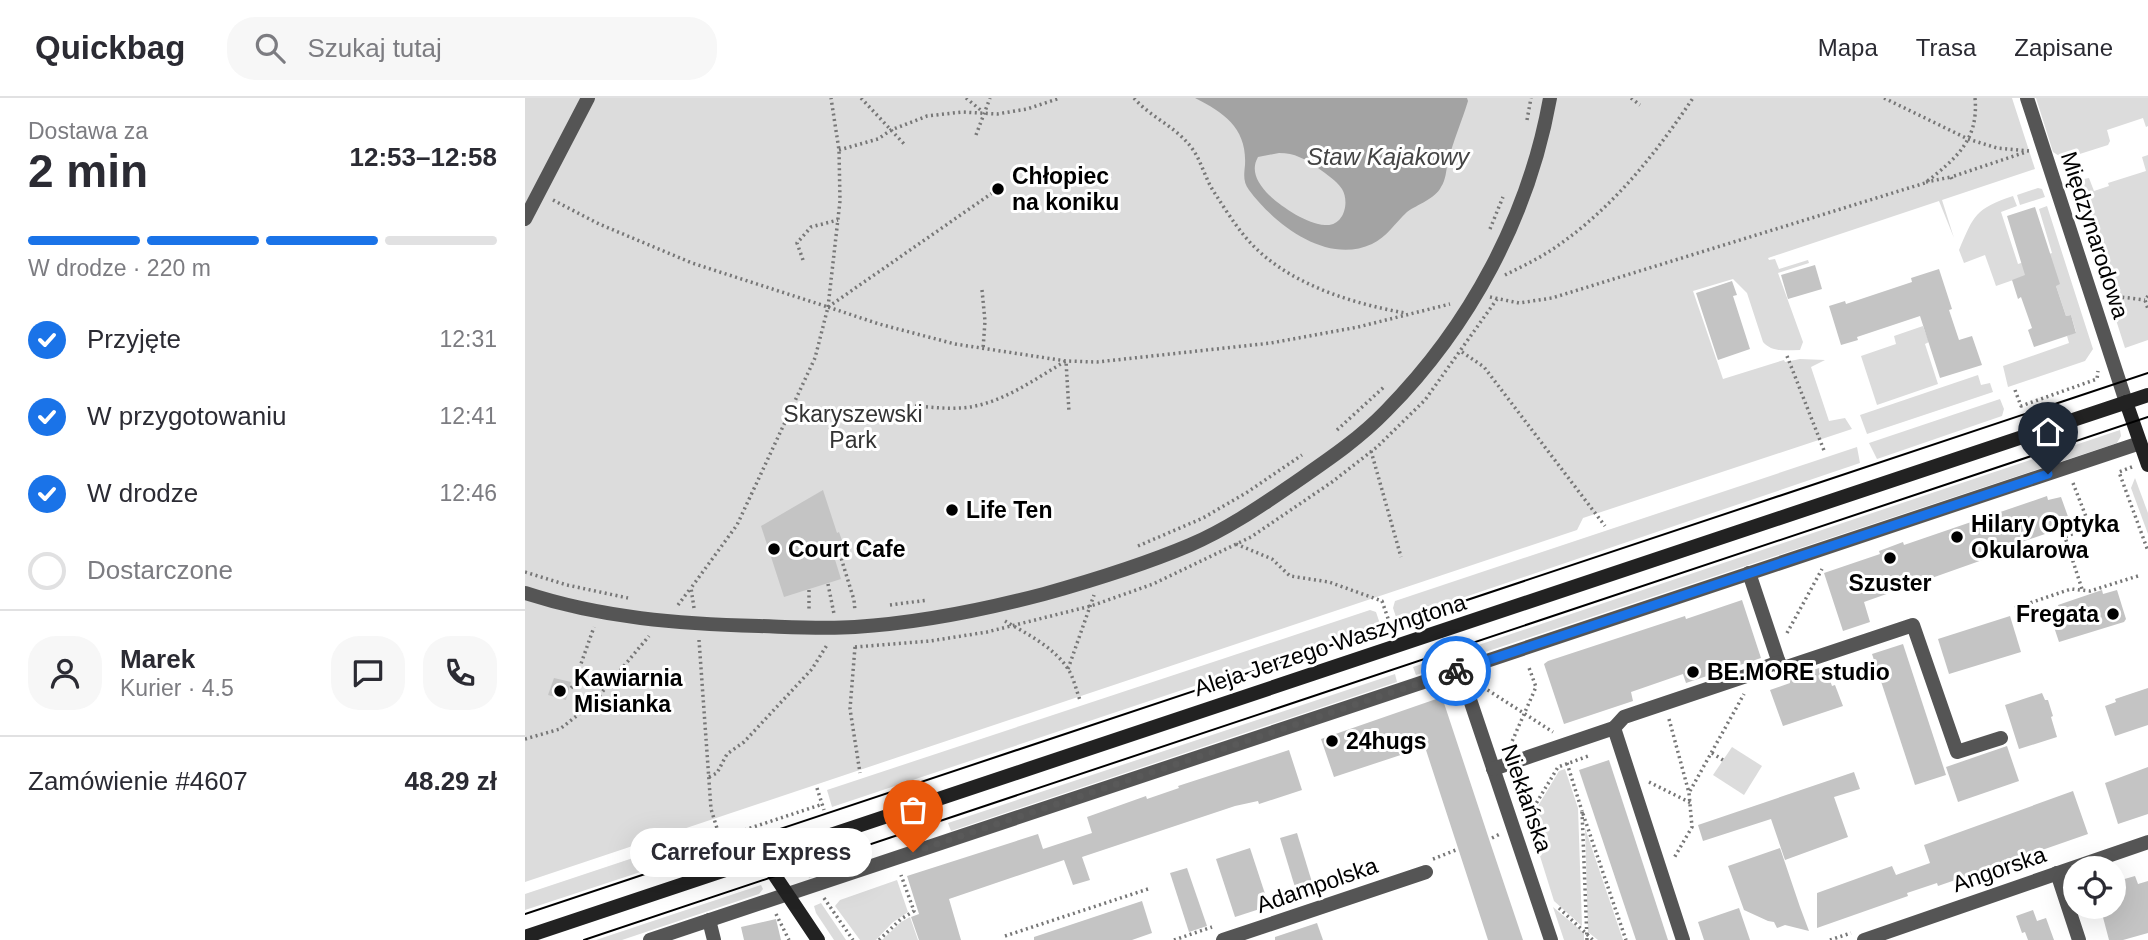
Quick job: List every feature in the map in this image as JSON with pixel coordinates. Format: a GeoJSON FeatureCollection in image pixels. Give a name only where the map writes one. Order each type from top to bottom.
{"type":"FeatureCollection","features":[{"type":"Feature","properties":{"kind":"main road","name":"Aleja Jerzego Waszyngtona"},"geometry":{"type":"LineString","coordinates":[[525,937],[2148,395]]}},
{"type":"Feature","properties":{"kind":"main road","name":"Międzynarodowa"},"geometry":{"type":"LineString","coordinates":[[2126,402],[2147,463]]}},
{"type":"Feature","properties":{"kind":"main road"},"geometry":{"type":"LineString","coordinates":[[763,858],[818,940]]}},
{"type":"Feature","properties":{"kind":"street"},"geometry":{"type":"LineString","coordinates":[[525,219],[589,98]]}},
{"type":"Feature","properties":{"kind":"street"},"geometry":{"type":"LineString","coordinates":[[525,593],[599,612],[696,624],[856,627],[946,617],[993,608],[1099,579],[1193,544],[1254,510],[1331,458],[1386,411],[1444,343],[1487,277],[1514,219],[1535,164],[1550,98]]}},
{"type":"Feature","properties":{"kind":"street","name":"Międzynarodowa"},"geometry":{"type":"LineString","coordinates":[[2027,98],[2126,402]]}},
{"type":"Feature","properties":{"kind":"street"},"geometry":{"type":"LineString","coordinates":[[650,940],[2140,443]]}},
{"type":"Feature","properties":{"kind":"street"},"geometry":{"type":"LineString","coordinates":[[1749,573],[1781,669],[1913,625],[1957,752],[2001,738]]}},
{"type":"Feature","properties":{"kind":"street"},"geometry":{"type":"LineString","coordinates":[[1497,768],[1614,728],[1624,717],[1755,673],[1777,657]]}},
{"type":"Feature","properties":{"kind":"street","name":"Niekłańska"},"geometry":{"type":"LineString","coordinates":[[1460,670],[1497,768],[1513,827],[1551,940]]}},
{"type":"Feature","properties":{"kind":"street"},"geometry":{"type":"LineString","coordinates":[[1614,728],[1683,940]]}},
{"type":"Feature","properties":{"kind":"street","name":"Angorska"},"geometry":{"type":"LineString","coordinates":[[1864,940],[2148,842]]}},
{"type":"Feature","properties":{"kind":"street","name":"Adampolska"},"geometry":{"type":"LineString","coordinates":[[1223,940],[1427,866]]}},
{"type":"Feature","properties":{"kind":"street"},"geometry":{"type":"LineString","coordinates":[[2057,873],[2079,940]]}},
{"type":"Feature","properties":{"kind":"street"},"geometry":{"type":"LineString","coordinates":[[709,920],[714,940]]}},
{"type":"Feature","properties":{"kind":"path"},"geometry":{"type":"LineString","coordinates":[[817,788],[823,807],[720,838],[711,808],[691,588],[737,525],[815,358],[828,307],[840,201],[839,150],[831,98]]}},
{"type":"Feature","properties":{"kind":"path"},"geometry":{"type":"LineString","coordinates":[[861,98],[906,146]]}},
{"type":"Feature","properties":{"kind":"path"},"geometry":{"type":"LineString","coordinates":[[966,98],[984,113]]}},
{"type":"Feature","properties":{"kind":"path"},"geometry":{"type":"LineString","coordinates":[[976,135],[990,98]]}},
{"type":"Feature","properties":{"kind":"path"},"geometry":{"type":"LineString","coordinates":[[839,150],[870,142],[891,130],[927,116],[962,112],[997,114],[1027,109],[1060,98]]}},
{"type":"Feature","properties":{"kind":"path"},"geometry":{"type":"LineString","coordinates":[[1134,98],[1155,117],[1170,126],[1191,148],[1224,208],[1248,240],[1269,259],[1299,278],[1342,298],[1409,313]]}},
{"type":"Feature","properties":{"kind":"path"},"geometry":{"type":"LineString","coordinates":[[1525,130],[1531,98]]}},
{"type":"Feature","properties":{"kind":"path"},"geometry":{"type":"LineString","coordinates":[[1630,98],[1640,105]]}},
{"type":"Feature","properties":{"kind":"path"},"geometry":{"type":"LineString","coordinates":[[1487,277],[1502,277],[1553,248],[1609,204],[1647,164],[1693,98]]}},
{"type":"Feature","properties":{"kind":"path"},"geometry":{"type":"LineString","coordinates":[[539,192],[599,225],[692,263],[879,324],[983,349],[1066,361],[1124,359],[1271,343],[1358,327],[1451,304],[1476,295],[1519,303],[1552,298],[2032,151],[1997,148],[1968,139],[1884,98]]}},
{"type":"Feature","properties":{"kind":"path"},"geometry":{"type":"LineString","coordinates":[[1925,183],[1956,158],[1968,139],[1975,123],[1975,98]]}},
{"type":"Feature","properties":{"kind":"path"},"geometry":{"type":"LineString","coordinates":[[1488,233],[1507,187]]}},
{"type":"Feature","properties":{"kind":"path"},"geometry":{"type":"LineString","coordinates":[[828,307],[998,189]]}},
{"type":"Feature","properties":{"kind":"path"},"geometry":{"type":"LineString","coordinates":[[803,260],[797,243],[811,227],[838,220]]}},
{"type":"Feature","properties":{"kind":"path"},"geometry":{"type":"LineString","coordinates":[[2102,289],[2121,297],[2146,298],[2148,309]]}},
{"type":"Feature","properties":{"kind":"path"},"geometry":{"type":"LineString","coordinates":[[982,290],[985,321],[983,349]]}},
{"type":"Feature","properties":{"kind":"path"},"geometry":{"type":"LineString","coordinates":[[1444,314],[1451,304]]}},
{"type":"Feature","properties":{"kind":"path"},"geometry":{"type":"LineString","coordinates":[[1444,343],[1469,355],[1484,367],[1605,526]]}},
{"type":"Feature","properties":{"kind":"path"},"geometry":{"type":"LineString","coordinates":[[1787,356],[1825,453]]}},
{"type":"Feature","properties":{"kind":"path"},"geometry":{"type":"LineString","coordinates":[[915,406],[962,408],[982,404],[1006,396],[1066,361]]}},
{"type":"Feature","properties":{"kind":"path"},"geometry":{"type":"LineString","coordinates":[[1066,361],[1069,412]]}},
{"type":"Feature","properties":{"kind":"path"},"geometry":{"type":"LineString","coordinates":[[2015,390],[2021,406],[2097,379],[2099,366]]}},
{"type":"Feature","properties":{"kind":"path"},"geometry":{"type":"LineString","coordinates":[[1337,430],[1389,381]]}},
{"type":"Feature","properties":{"kind":"path"},"geometry":{"type":"LineString","coordinates":[[1363,432],[1375,458],[1401,557]]}},
{"type":"Feature","properties":{"kind":"path"},"geometry":{"type":"LineString","coordinates":[[1127,550],[1203,518],[1307,452]]}},
{"type":"Feature","properties":{"kind":"path"},"geometry":{"type":"LineString","coordinates":[[2147,463],[2119,472],[2148,551]]}},
{"type":"Feature","properties":{"kind":"path"},"geometry":{"type":"LineString","coordinates":[[2073,481],[2090,527],[2065,537],[2082,589]]}},
{"type":"Feature","properties":{"kind":"path"},"geometry":{"type":"LineString","coordinates":[[1236,544],[1272,559],[1290,576],[1329,582],[1382,601]]}},
{"type":"Feature","properties":{"kind":"path"},"geometry":{"type":"LineString","coordinates":[[822,610],[855,609],[838,548]]}},
{"type":"Feature","properties":{"kind":"path"},"geometry":{"type":"LineString","coordinates":[[1777,657],[1822,569]]}},
{"type":"Feature","properties":{"kind":"path"},"geometry":{"type":"LineString","coordinates":[[525,572],[568,585],[633,599]]}},
{"type":"Feature","properties":{"kind":"path"},"geometry":{"type":"LineString","coordinates":[[2015,608],[2071,589],[2090,591],[2141,575]]}},
{"type":"Feature","properties":{"kind":"path"},"geometry":{"type":"LineString","coordinates":[[1068,669],[1099,579]]}},
{"type":"Feature","properties":{"kind":"path"},"geometry":{"type":"LineString","coordinates":[[828,583],[832,598]]}},
{"type":"Feature","properties":{"kind":"path"},"geometry":{"type":"LineString","coordinates":[[809,590],[809,627]]}},
{"type":"Feature","properties":{"kind":"path"},"geometry":{"type":"LineString","coordinates":[[880,607],[929,600]]}},
{"type":"Feature","properties":{"kind":"path"},"geometry":{"type":"LineString","coordinates":[[667,603],[705,607]]}},
{"type":"Feature","properties":{"kind":"path"},"geometry":{"type":"LineString","coordinates":[[993,608],[1000,618],[1038,640],[1068,669],[1080,701]]}},
{"type":"Feature","properties":{"kind":"path"},"geometry":{"type":"LineString","coordinates":[[571,688],[577,681],[599,612]]}},
{"type":"Feature","properties":{"kind":"path"},"geometry":{"type":"LineString","coordinates":[[709,777],[717,773],[727,754],[744,742],[812,669],[824,652],[833,627]]}},
{"type":"Feature","properties":{"kind":"path"},"geometry":{"type":"LineString","coordinates":[[856,627],[850,709],[860,773]]}},
{"type":"Feature","properties":{"kind":"path"},"geometry":{"type":"LineString","coordinates":[[1497,768],[1536,687],[1528,665]]}},
{"type":"Feature","properties":{"kind":"path"},"geometry":{"type":"LineString","coordinates":[[1689,793],[1755,673]]}},
{"type":"Feature","properties":{"kind":"path"},"geometry":{"type":"LineString","coordinates":[[525,739],[560,729],[593,703],[609,685],[577,681]]}},
{"type":"Feature","properties":{"kind":"path"},"geometry":{"type":"LineString","coordinates":[[1475,682],[1524,712],[1566,745],[1567,764],[1626,940]]}},
{"type":"Feature","properties":{"kind":"path"},"geometry":{"type":"LineString","coordinates":[[1664,703],[1691,803],[1692,827],[1671,863]]}},
{"type":"Feature","properties":{"kind":"path"},"geometry":{"type":"LineString","coordinates":[[1513,827],[1526,819],[1557,767],[1619,746]]}},
{"type":"Feature","properties":{"kind":"path"},"geometry":{"type":"LineString","coordinates":[[1712,753],[1723,760]]}},
{"type":"Feature","properties":{"kind":"path"},"geometry":{"type":"LineString","coordinates":[[1628,771],[1691,803]]}},
{"type":"Feature","properties":{"kind":"path"},"geometry":{"type":"LineString","coordinates":[[1582,811],[1587,937]]}},
{"type":"Feature","properties":{"kind":"path"},"geometry":{"type":"LineString","coordinates":[[1427,866],[1456,850]]}},
{"type":"Feature","properties":{"kind":"path"},"geometry":{"type":"LineString","coordinates":[[879,940],[901,919],[914,911],[902,874],[890,878]]}},
{"type":"Feature","properties":{"kind":"path"},"geometry":{"type":"LineString","coordinates":[[1005,936],[1151,888]]}},
{"type":"Feature","properties":{"kind":"path"},"geometry":{"type":"LineString","coordinates":[[824,898],[853,940]]}},
{"type":"Feature","properties":{"kind":"path"},"geometry":{"type":"LineString","coordinates":[[1551,901],[1593,940]]}},
{"type":"Feature","properties":{"kind":"path"},"geometry":{"type":"LineString","coordinates":[[775,912],[789,940]]}},
{"type":"Feature","properties":{"kind":"green space","name":"Skaryszewski Park"},"geometry":{"type":"Polygon","coordinates":[[[525,98],[2012,98],[2035,169],[1942,200],[1954,238],[1939,201],[1768,258],[1775,259],[1779,269],[1808,260],[1809,263],[1778,273],[1803,342],[1800,350],[1775,349],[1763,342],[1747,293],[1733,279],[1693,291],[1723,379],[1784,360],[1825,360],[1811,367],[1829,421],[1845,418],[1852,429],[1583,518],[1577,530],[525,882],[525,98]]]}},
{"type":"Feature","properties":{"kind":"green space"},"geometry":{"type":"Polygon","coordinates":[[[2036,98],[2148,98],[2148,126],[2146,127],[2143,118],[2107,130],[2110,141],[2108,145],[2064,159],[2053,152],[2036,98]]]}},
{"type":"Feature","properties":{"kind":"green space"},"geometry":{"type":"Polygon","coordinates":[[[2148,155],[2148,340],[2125,348],[2108,295],[2121,299],[2120,293],[2103,280],[2073,186],[2076,179],[2082,176],[2084,179],[2089,178],[2094,191],[2109,186],[2108,183],[2146,171],[2142,157],[2148,155]]]}},
{"type":"Feature","properties":{"kind":"green space"},"geometry":{"type":"Polygon","coordinates":[[[2042,189],[2045,197],[2020,205],[2017,195],[2042,189]]]}},
{"type":"Feature","properties":{"kind":"green space"},"geometry":{"type":"Polygon","coordinates":[[[2013,196],[2017,206],[2001,212],[2018,264],[2052,253],[2039,209],[2047,206],[2093,349],[2085,361],[2008,387],[2003,366],[2069,343],[2067,336],[2076,332],[2071,315],[2066,316],[2056,286],[2053,266],[1996,286],[1985,255],[1964,263],[1959,250],[1977,215],[1991,205],[2013,196]]]}},
{"type":"Feature","properties":{"kind":"green space"},"geometry":{"type":"Polygon","coordinates":[[[1923,326],[1929,342],[1925,344],[1938,384],[1877,405],[1861,356],[1896,344],[1894,336],[1923,326]]]}},
{"type":"Feature","properties":{"kind":"green space"},"geometry":{"type":"Polygon","coordinates":[[[1978,375],[1981,385],[1990,383],[1993,392],[1867,434],[1860,415],[1978,375]]]}},
{"type":"Feature","properties":{"kind":"green space"},"geometry":{"type":"Polygon","coordinates":[[[2000,399],[2004,409],[2002,416],[1877,459],[1869,443],[2000,399]]]}},
{"type":"Feature","properties":{"kind":"green space"},"geometry":{"type":"Polygon","coordinates":[[[2120,430],[2121,436],[2117,443],[1416,675],[1413,667],[2120,430]]]}},
{"type":"Feature","properties":{"kind":"green space"},"geometry":{"type":"Polygon","coordinates":[[[1857,447],[1860,463],[1397,620],[1393,608],[1395,601],[1857,447]]]}},
{"type":"Feature","properties":{"kind":"green space"},"geometry":{"type":"Polygon","coordinates":[[[2135,478],[2148,513],[2148,534],[2131,488],[2135,478]]]}},
{"type":"Feature","properties":{"kind":"green space"},"geometry":{"type":"Polygon","coordinates":[[[1370,610],[1376,612],[1380,624],[832,807],[827,790],[1370,610]]]}},
{"type":"Feature","properties":{"kind":"green space"},"geometry":{"type":"Polygon","coordinates":[[[1395,674],[1397,682],[951,831],[948,823],[1395,674]]]}},
{"type":"Feature","properties":{"kind":"green space"},"geometry":{"type":"Polygon","coordinates":[[[1732,747],[1762,766],[1744,795],[1713,775],[1732,747]]]}},
{"type":"Feature","properties":{"kind":"green space"},"geometry":{"type":"Polygon","coordinates":[[[1565,769],[1578,808],[1582,926],[1554,901],[1529,821],[1559,771],[1565,769]]]}},
{"type":"Feature","properties":{"kind":"green space"},"geometry":{"type":"Polygon","coordinates":[[[1585,828],[1623,940],[1598,940],[1588,932],[1585,828]]]}},
{"type":"Feature","properties":{"kind":"green space"},"geometry":{"type":"Polygon","coordinates":[[[714,831],[717,840],[702,845],[704,851],[525,910],[525,894],[714,831]]]}},
{"type":"Feature","properties":{"kind":"green space"},"geometry":{"type":"Polygon","coordinates":[[[831,862],[834,870],[809,878],[806,870],[831,862]]]}},
{"type":"Feature","properties":{"kind":"green space"},"geometry":{"type":"Polygon","coordinates":[[[897,880],[908,912],[892,923],[876,940],[860,940],[835,906],[840,900],[897,880]]]}},
{"type":"Feature","properties":{"kind":"green space"},"geometry":{"type":"Polygon","coordinates":[[[761,885],[763,889],[759,894],[622,940],[596,940],[761,885]]]}},
{"type":"Feature","properties":{"kind":"green space"},"geometry":{"type":"Polygon","coordinates":[[[821,903],[846,940],[834,940],[816,913],[814,906],[821,903]]]}},
{"type":"Feature","properties":{"kind":"green space"},"geometry":{"type":"Polygon","coordinates":[[[1553,907],[1584,933],[1584,940],[1564,940],[1553,907]]]}},
{"type":"Feature","properties":{"kind":"green space"},"geometry":{"type":"Polygon","coordinates":[[[910,917],[918,940],[882,940],[901,922],[910,917]]]}},
{"type":"Feature","properties":{"kind":"water","name":"Staw Kajakowy"},"geometry":{"type":"Polygon","coordinates":[[[1195,98],[1467,98],[1468,101],[1444,181],[1438,191],[1407,212],[1387,234],[1372,244],[1355,249],[1337,249],[1303,238],[1287,228],[1260,203],[1246,184],[1245,152],[1238,132],[1225,116],[1195,98]],[[1285,153],[1258,157],[1255,172],[1262,186],[1281,205],[1303,218],[1325,225],[1337,222],[1345,207],[1340,186],[1309,162],[1285,153]]]}},
{"type":"Feature","properties":{"kind":"building"},"geometry":{"type":"Polygon","coordinates":[[[2035,207],[2060,284],[2056,286],[2066,316],[2071,315],[2076,333],[2034,347],[2028,330],[2032,328],[2012,280],[2025,275],[2007,216],[2035,207]]]}},
{"type":"Feature","properties":{"kind":"building"},"geometry":{"type":"Polygon","coordinates":[[[1815,265],[1822,289],[1788,299],[1781,275],[1815,265]]]}},
{"type":"Feature","properties":{"kind":"building"},"geometry":{"type":"Polygon","coordinates":[[[1939,269],[1959,340],[1972,336],[1982,365],[1940,378],[1920,316],[1841,345],[1829,306],[1845,301],[1846,304],[1912,282],[1911,278],[1939,269]]]}},
{"type":"Feature","properties":{"kind":"building"},"geometry":{"type":"Polygon","coordinates":[[[1732,281],[1737,295],[1733,296],[1750,349],[1718,360],[1696,293],[1732,281]]]}},
{"type":"Feature","properties":{"kind":"building"},"geometry":{"type":"Polygon","coordinates":[[[823,490],[844,546],[832,550],[841,579],[784,597],[761,526],[823,490]]]}},
{"type":"Feature","properties":{"kind":"building"},"geometry":{"type":"Polygon","coordinates":[[[2047,496],[2048,500],[2061,497],[2071,525],[2004,548],[2005,552],[1864,602],[1870,622],[1843,631],[1824,573],[1880,554],[1879,551],[1903,542],[1904,545],[2047,496]]]}},
{"type":"Feature","properties":{"kind":"building"},"geometry":{"type":"Polygon","coordinates":[[[2102,590],[2103,594],[2117,590],[2126,619],[2124,622],[2059,642],[2051,618],[2061,614],[2058,605],[2102,590]]]}},
{"type":"Feature","properties":{"kind":"building"},"geometry":{"type":"Polygon","coordinates":[[[1742,600],[1761,658],[1686,683],[1683,674],[1631,692],[1633,701],[1564,724],[1544,664],[1548,661],[1742,600]]]}},
{"type":"Feature","properties":{"kind":"building"},"geometry":{"type":"Polygon","coordinates":[[[2010,616],[2021,652],[1949,674],[1938,639],[2010,616]]]}},
{"type":"Feature","properties":{"kind":"building"},"geometry":{"type":"Polygon","coordinates":[[[1903,644],[1946,775],[1915,785],[1872,654],[1903,644]]]}},
{"type":"Feature","properties":{"kind":"building"},"geometry":{"type":"Polygon","coordinates":[[[1825,666],[1843,706],[1783,726],[1770,690],[1790,683],[1789,678],[1825,666]]]}},
{"type":"Feature","properties":{"kind":"building","name":"Kawiarnia Misianka"},"geometry":{"type":"Polygon","coordinates":[[[554,678],[571,682],[566,700],[548,695],[554,678]]]}},
{"type":"Feature","properties":{"kind":"building"},"geometry":{"type":"Polygon","coordinates":[[[2148,688],[2148,725],[2115,736],[2105,706],[2116,702],[2115,699],[2148,688]]]}},
{"type":"Feature","properties":{"kind":"building"},"geometry":{"type":"Polygon","coordinates":[[[2042,693],[2045,700],[2048,700],[2057,737],[2019,749],[2005,705],[2042,693]]]}},
{"type":"Feature","properties":{"kind":"building"},"geometry":{"type":"Polygon","coordinates":[[[1442,697],[1523,940],[1488,940],[1425,747],[1334,777],[1321,739],[1442,697]]]}},
{"type":"Feature","properties":{"kind":"building"},"geometry":{"type":"Polygon","coordinates":[[[2007,746],[2019,781],[1958,802],[1946,767],[2007,746]]]}},
{"type":"Feature","properties":{"kind":"building"},"geometry":{"type":"Polygon","coordinates":[[[1289,750],[1302,790],[1259,804],[1258,801],[1235,806],[1082,857],[1090,880],[1073,885],[1064,860],[949,899],[961,940],[919,940],[911,917],[919,914],[907,876],[1038,834],[1043,849],[1092,833],[1087,817],[1289,750]]]}},
{"type":"Feature","properties":{"kind":"building"},"geometry":{"type":"Polygon","coordinates":[[[1609,760],[1668,940],[1636,940],[1579,770],[1609,760]]]}},
{"type":"Feature","properties":{"kind":"building"},"geometry":{"type":"Polygon","coordinates":[[[2148,767],[2148,814],[2118,824],[2105,783],[2148,767]]]}},
{"type":"Feature","properties":{"kind":"building"},"geometry":{"type":"Polygon","coordinates":[[[1854,772],[1860,789],[1834,797],[1848,837],[1785,860],[1771,819],[1703,841],[1698,825],[1854,772]]]}},
{"type":"Feature","properties":{"kind":"building"},"geometry":{"type":"Polygon","coordinates":[[[2073,791],[2088,834],[1938,886],[1937,883],[1907,893],[1908,896],[1817,928],[1817,893],[1892,866],[1896,875],[1930,863],[1924,845],[2073,791]]]}},
{"type":"Feature","properties":{"kind":"building"},"geometry":{"type":"Polygon","coordinates":[[[1297,833],[1315,892],[1298,897],[1280,838],[1297,833]]]}},
{"type":"Feature","properties":{"kind":"building"},"geometry":{"type":"Polygon","coordinates":[[[1250,848],[1269,906],[1235,917],[1216,859],[1250,848]]]}},
{"type":"Feature","properties":{"kind":"building"},"geometry":{"type":"Polygon","coordinates":[[[1780,848],[1809,931],[1785,925],[1777,928],[1774,922],[1744,910],[1728,866],[1780,848]]]}},
{"type":"Feature","properties":{"kind":"building"},"geometry":{"type":"Polygon","coordinates":[[[1187,868],[1207,926],[1189,932],[1170,873],[1187,868]]]}},
{"type":"Feature","properties":{"kind":"building"},"geometry":{"type":"Polygon","coordinates":[[[2135,876],[2138,884],[2148,881],[2148,933],[2123,940],[2109,940],[2103,919],[2126,919],[2126,879],[2135,876]]]}},
{"type":"Feature","properties":{"kind":"building"},"geometry":{"type":"Polygon","coordinates":[[[1142,901],[1152,933],[1132,940],[1034,940],[1034,937],[1142,901]]]}},
{"type":"Feature","properties":{"kind":"building"},"geometry":{"type":"Polygon","coordinates":[[[1739,908],[1750,940],[1704,940],[1698,922],[1739,908]]]}},
{"type":"Feature","properties":{"kind":"building"},"geometry":{"type":"Polygon","coordinates":[[[2033,910],[2037,921],[2046,918],[2054,940],[2028,940],[2025,932],[2022,933],[2016,916],[2033,910]]]}},
{"type":"Feature","properties":{"kind":"building"},"geometry":{"type":"Polygon","coordinates":[[[776,919],[781,940],[744,940],[741,927],[776,919]]]}},
{"type":"Feature","properties":{"kind":"building"},"geometry":{"type":"Polygon","coordinates":[[[1317,923],[1323,940],[1275,940],[1275,937],[1317,923]]]}},
{"type":"Feature","properties":{"kind":"tram line"},"geometry":{"type":"LineString","coordinates":[[525,914],[2148,373]]}},
{"type":"Feature","properties":{"kind":"tram line"},"geometry":{"type":"LineString","coordinates":[[584,940],[2148,417]]}},
{"type":"Feature","properties":{"kind":"way so far"},"geometry":{"type":"LineString","coordinates":[[913,852],[1456,671]]}},
{"type":"Feature","properties":{"kind":"place","name":"Chłopiec na koniku"},"geometry":{"type":"Point","coordinates":[998,189]}},
{"type":"Feature","properties":{"kind":"place","name":"Life Ten"},"geometry":{"type":"Point","coordinates":[952,510]}},
{"type":"Feature","properties":{"kind":"place","name":"Hilary Optyka Okularowa"},"geometry":{"type":"Point","coordinates":[1957,537]}},
{"type":"Feature","properties":{"kind":"place","name":"Court Cafe"},"geometry":{"type":"Point","coordinates":[774,549]}},
{"type":"Feature","properties":{"kind":"place","name":"Szuster"},"geometry":{"type":"Point","coordinates":[1890,558]}},
{"type":"Feature","properties":{"kind":"place","name":"Fregata"},"geometry":{"type":"Point","coordinates":[2113,614]}},
{"type":"Feature","properties":{"kind":"place","name":"BE.MORE studio"},"geometry":{"type":"Point","coordinates":[1693,672]}},
{"type":"Feature","properties":{"kind":"place","name":"Kawiarnia Misianka"},"geometry":{"type":"Point","coordinates":[560,691]}},
{"type":"Feature","properties":{"kind":"place","name":"24hugs"},"geometry":{"type":"Point","coordinates":[1332,741]}},
{"type":"Feature","properties":{"kind":"place","name":"Carrefour Express"},"geometry":{"type":"Point","coordinates":[913,852]}},
{"type":"Feature","properties":{"kind":"route"},"geometry":{"type":"LineString","coordinates":[[1456,671],[2048,474]]}}]}
